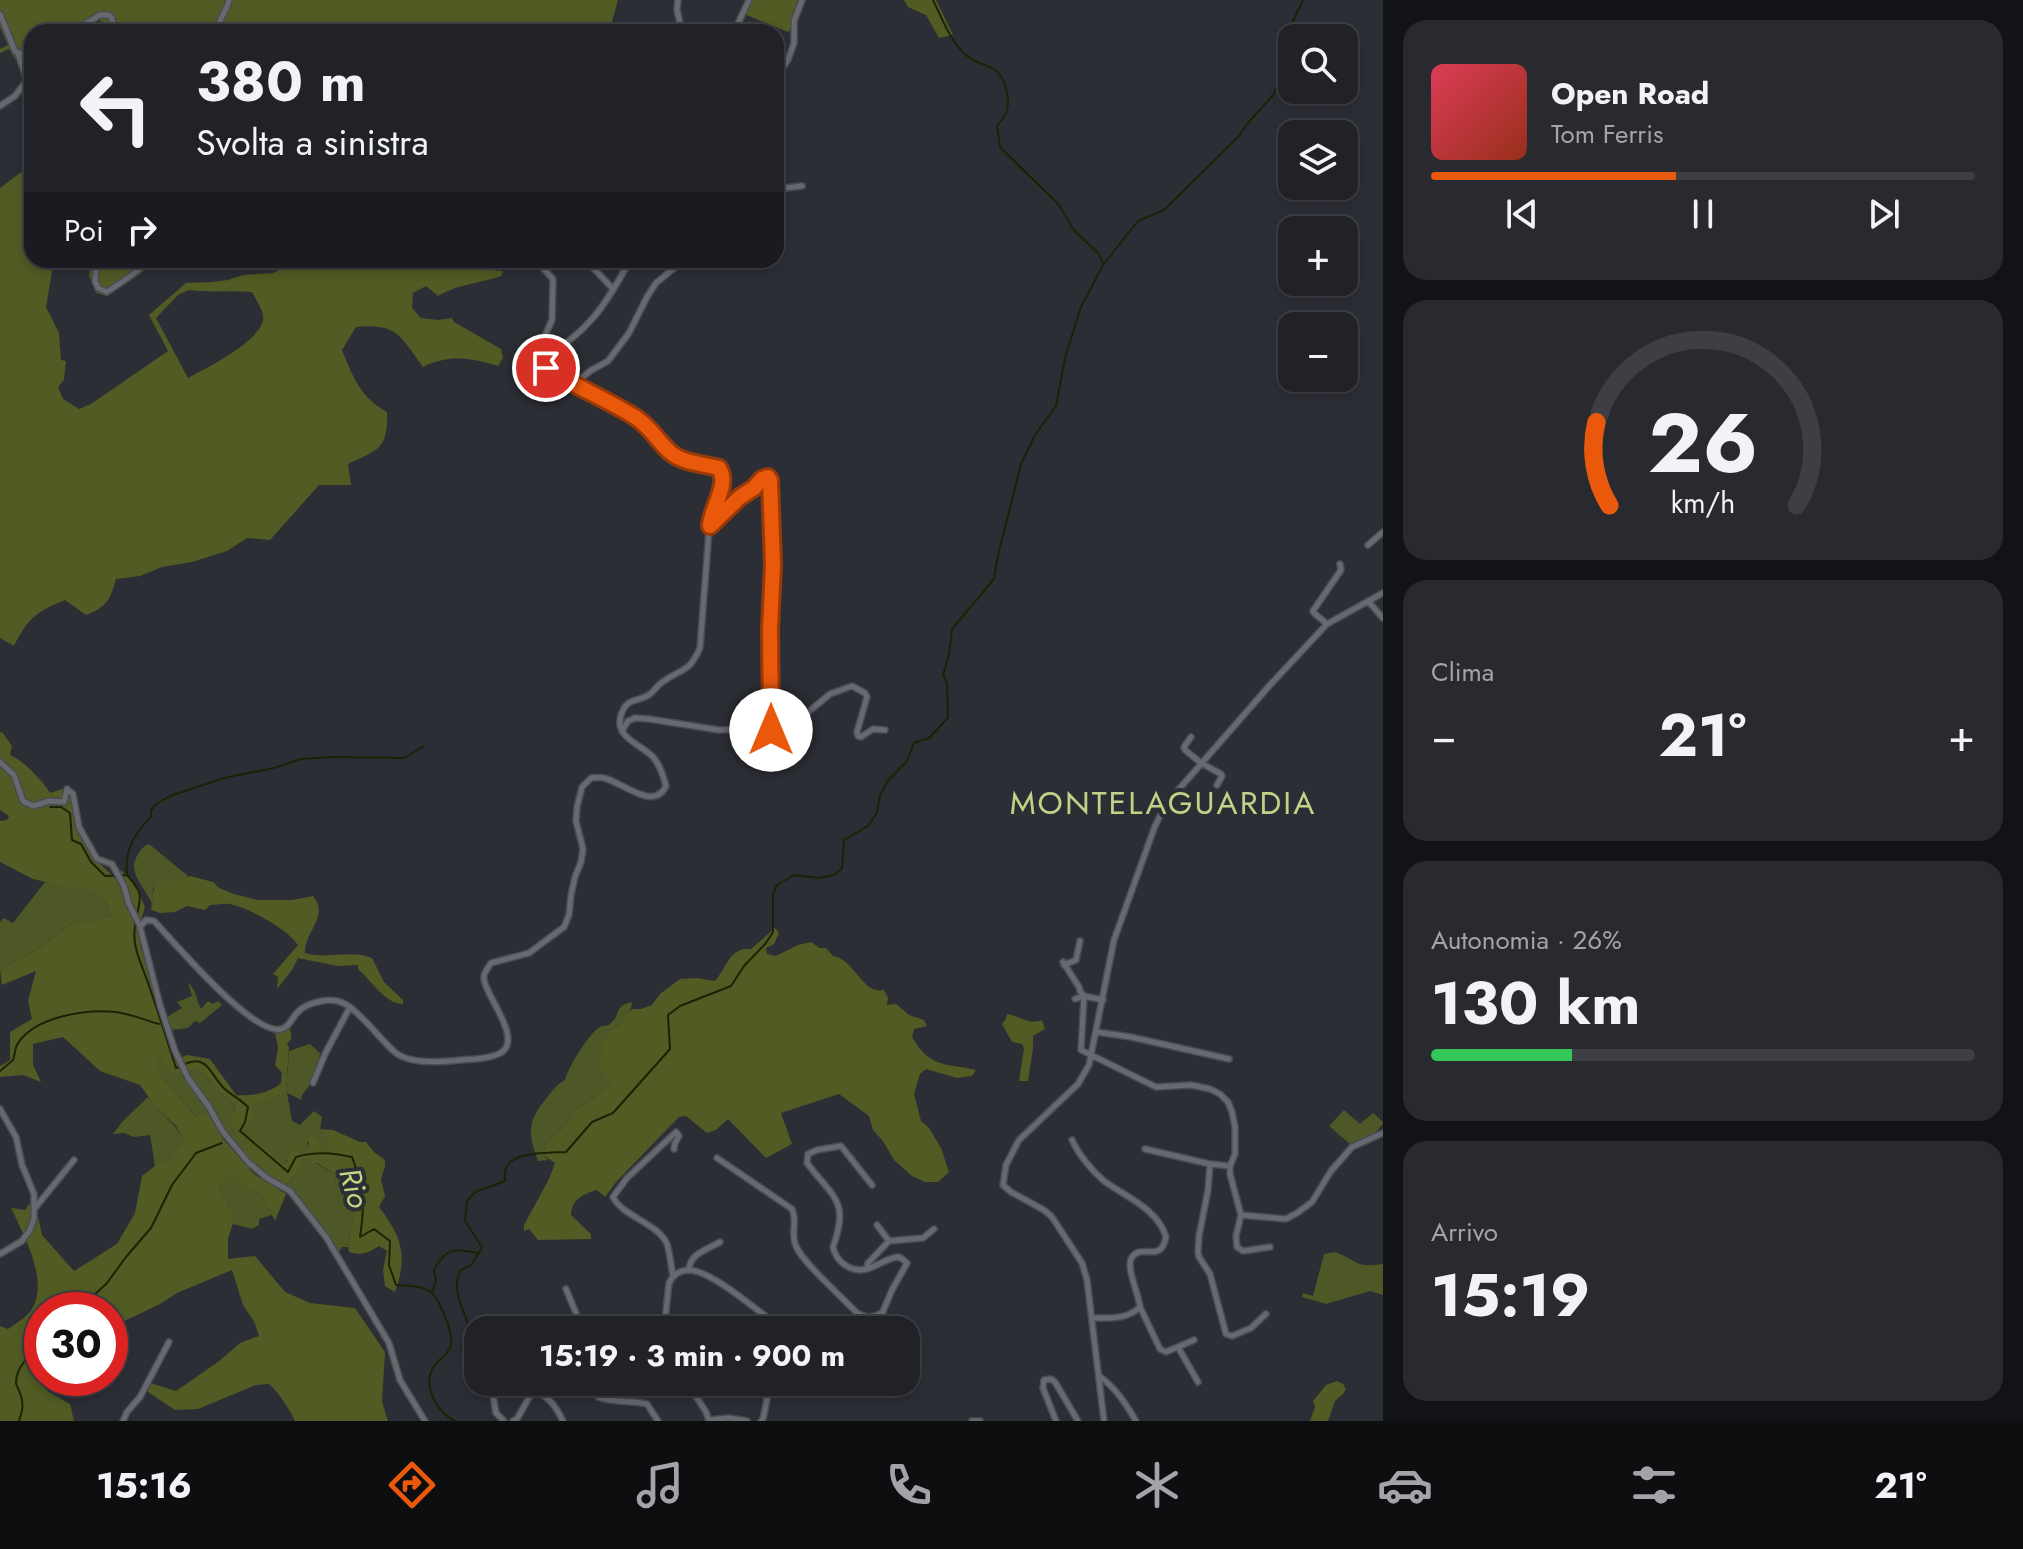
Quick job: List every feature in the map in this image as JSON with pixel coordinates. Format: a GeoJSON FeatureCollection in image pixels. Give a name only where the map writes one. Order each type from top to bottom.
{"type":"FeatureCollection","features":[{"type":"Feature","properties":{"kind":"street"},"geometry":{"type":"LineString","coordinates":[[218,24],[229,0]]}},
{"type":"Feature","properties":{"kind":"street"},"geometry":{"type":"LineString","coordinates":[[678,0],[680,24]]}},
{"type":"Feature","properties":{"kind":"street"},"geometry":{"type":"LineString","coordinates":[[738,24],[749,0]]}},
{"type":"Feature","properties":{"kind":"street"},"geometry":{"type":"LineString","coordinates":[[784,66],[794,43],[794,21],[802,0]]}},
{"type":"Feature","properties":{"kind":"street"},"geometry":{"type":"LineString","coordinates":[[0,14],[24,71]]}},
{"type":"Feature","properties":{"kind":"street"},"geometry":{"type":"LineString","coordinates":[[85,24],[100,15],[109,15],[113,24]]}},
{"type":"Feature","properties":{"kind":"street"},"geometry":{"type":"LineString","coordinates":[[18,54],[24,53]]}},
{"type":"Feature","properties":{"kind":"street"},"geometry":{"type":"LineString","coordinates":[[0,106],[15,96],[24,84]]}},
{"type":"Feature","properties":{"kind":"street"},"geometry":{"type":"LineString","coordinates":[[784,188],[802,186]]}},
{"type":"Feature","properties":{"kind":"street"},"geometry":{"type":"LineString","coordinates":[[96,268],[98,288],[107,292],[140,268]]}},
{"type":"Feature","properties":{"kind":"street"},"geometry":{"type":"LineString","coordinates":[[538,360],[539,349],[552,320],[553,279],[543,268]]}},
{"type":"Feature","properties":{"kind":"street"},"geometry":{"type":"LineString","coordinates":[[593,268],[613,289]]}},
{"type":"Feature","properties":{"kind":"street"},"geometry":{"type":"LineString","coordinates":[[538,360],[578,335],[594,319],[625,268]]}},
{"type":"Feature","properties":{"kind":"street"},"geometry":{"type":"LineString","coordinates":[[575,384],[608,361],[629,333],[656,283],[674,268]]}},
{"type":"Feature","properties":{"kind":"street"},"geometry":{"type":"LineString","coordinates":[[139,924],[146,920],[154,921],[234,1006],[274,1030],[287,1026],[301,1008],[339,1000],[397,1054],[409,1060],[454,1061],[485,1058],[503,1051],[507,1039],[504,1022],[485,984],[485,973],[491,963],[529,953],[564,927],[583,849],[576,821],[582,787],[591,778],[603,777],[647,796],[657,797],[666,786],[659,766],[651,755],[629,740],[622,731],[620,719],[630,701],[648,696],[664,680],[691,665],[697,656],[701,640],[710,517],[723,474],[719,468],[676,456],[636,418],[559,376],[538,360]]}},
{"type":"Feature","properties":{"kind":"street"},"geometry":{"type":"LineString","coordinates":[[710,526],[740,497],[768,477],[773,565],[770,629],[773,735],[777,737],[783,733],[830,694],[852,686],[859,688],[867,697],[858,736],[873,729],[885,730]]}},
{"type":"Feature","properties":{"kind":"street"},"geometry":{"type":"LineString","coordinates":[[1368,545],[1383,532]]}},
{"type":"Feature","properties":{"kind":"street"},"geometry":{"type":"LineString","coordinates":[[1327,624],[1313,611],[1341,570],[1340,564]]}},
{"type":"Feature","properties":{"kind":"street"},"geometry":{"type":"LineString","coordinates":[[1104,1421],[1085,1271],[1052,1217],[1003,1185],[1006,1165],[1019,1140],[1085,1074],[1097,1032],[1114,940],[1158,819],[1168,801],[1327,624],[1383,593]]}},
{"type":"Feature","properties":{"kind":"street"},"geometry":{"type":"LineString","coordinates":[[1368,601],[1383,618]]}},
{"type":"Feature","properties":{"kind":"street"},"geometry":{"type":"LineString","coordinates":[[622,731],[628,721],[635,718],[719,730],[741,729],[746,734],[745,738],[735,745]]}},
{"type":"Feature","properties":{"kind":"street"},"geometry":{"type":"LineString","coordinates":[[1191,737],[1185,750],[1221,774],[1217,785]]}},
{"type":"Feature","properties":{"kind":"street"},"geometry":{"type":"LineString","coordinates":[[0,762],[14,775],[23,801],[33,806],[49,801],[64,802],[67,789],[73,794],[79,827],[97,859],[112,864],[124,886],[139,924],[160,1005],[184,1071],[223,1132],[249,1163],[290,1191],[326,1237],[389,1343],[400,1380],[425,1421]]}},
{"type":"Feature","properties":{"kind":"street"},"geometry":{"type":"LineString","coordinates":[[1080,941],[1076,960],[1063,964],[1084,996],[1081,1050],[1156,1087],[1191,1085],[1210,1089],[1228,1102],[1235,1127],[1235,1154],[1230,1174],[1241,1215],[1237,1247],[1243,1251],[1270,1247]]}},
{"type":"Feature","properties":{"kind":"street"},"geometry":{"type":"LineString","coordinates":[[1075,999],[1084,996],[1103,1000]]}},
{"type":"Feature","properties":{"kind":"street"},"geometry":{"type":"LineString","coordinates":[[313,1083],[350,1007]]}},
{"type":"Feature","properties":{"kind":"street"},"geometry":{"type":"LineString","coordinates":[[1097,1032],[1229,1059]]}},
{"type":"Feature","properties":{"kind":"street"},"geometry":{"type":"LineString","coordinates":[[0,1109],[16,1137],[22,1165],[34,1194],[34,1218],[30,1230],[22,1241],[0,1254]]}},
{"type":"Feature","properties":{"kind":"street"},"geometry":{"type":"LineString","coordinates":[[673,1276],[664,1240],[616,1203],[613,1197],[627,1178],[676,1132],[679,1136],[674,1149]]}},
{"type":"Feature","properties":{"kind":"street"},"geometry":{"type":"LineString","coordinates":[[1241,1215],[1286,1219],[1297,1213],[1312,1202],[1331,1171],[1352,1147],[1383,1133]]}},
{"type":"Feature","properties":{"kind":"street"},"geometry":{"type":"LineString","coordinates":[[1072,1140],[1081,1156],[1102,1179],[1148,1211],[1163,1226],[1166,1237],[1162,1248],[1156,1252],[1133,1255],[1130,1261],[1140,1307],[1160,1349],[1166,1352],[1194,1340]]}},
{"type":"Feature","properties":{"kind":"street"},"geometry":{"type":"LineString","coordinates":[[872,1185],[841,1146],[808,1154],[807,1163],[840,1206],[840,1227],[833,1247],[838,1259],[849,1267],[867,1269],[891,1258],[901,1258],[907,1263],[882,1316]]}},
{"type":"Feature","properties":{"kind":"street"},"geometry":{"type":"LineString","coordinates":[[1145,1149],[1230,1166]]}},
{"type":"Feature","properties":{"kind":"street"},"geometry":{"type":"LineString","coordinates":[[717,1158],[792,1209],[796,1221],[793,1240],[799,1253],[856,1312],[873,1318],[884,1311]]}},
{"type":"Feature","properties":{"kind":"street"},"geometry":{"type":"LineString","coordinates":[[34,1209],[74,1160]]}},
{"type":"Feature","properties":{"kind":"street"},"geometry":{"type":"LineString","coordinates":[[1210,1164],[1198,1252],[1210,1274],[1226,1334],[1232,1336],[1251,1328],[1266,1314]]}},
{"type":"Feature","properties":{"kind":"street"},"geometry":{"type":"LineString","coordinates":[[877,1225],[889,1241]]}},
{"type":"Feature","properties":{"kind":"street"},"geometry":{"type":"LineString","coordinates":[[867,1269],[868,1263],[889,1241],[923,1238],[934,1229]]}},
{"type":"Feature","properties":{"kind":"street"},"geometry":{"type":"LineString","coordinates":[[689,1270],[689,1262],[693,1258],[720,1242]]}},
{"type":"Feature","properties":{"kind":"street"},"geometry":{"type":"LineString","coordinates":[[665,1316],[669,1283],[679,1272],[689,1270],[715,1280],[765,1316]]}},
{"type":"Feature","properties":{"kind":"street"},"geometry":{"type":"LineString","coordinates":[[566,1289],[577,1316]]}},
{"type":"Feature","properties":{"kind":"street"},"geometry":{"type":"LineString","coordinates":[[1092,1318],[1116,1318],[1131,1314],[1140,1307]]}},
{"type":"Feature","properties":{"kind":"street"},"geometry":{"type":"LineString","coordinates":[[123,1421],[140,1397],[169,1342]]}},
{"type":"Feature","properties":{"kind":"street"},"geometry":{"type":"LineString","coordinates":[[1178,1347],[1198,1382]]}},
{"type":"Feature","properties":{"kind":"street"},"geometry":{"type":"LineString","coordinates":[[1099,1376],[1107,1381],[1136,1421]]}},
{"type":"Feature","properties":{"kind":"street"},"geometry":{"type":"LineString","coordinates":[[1056,1421],[1043,1388],[1047,1379],[1055,1382],[1078,1421]]}},
{"type":"Feature","properties":{"kind":"street"},"geometry":{"type":"LineString","coordinates":[[513,1421],[535,1392],[553,1403],[563,1421]]}},
{"type":"Feature","properties":{"kind":"street"},"geometry":{"type":"LineString","coordinates":[[493,1396],[496,1413],[504,1421]]}},
{"type":"Feature","properties":{"kind":"street"},"geometry":{"type":"LineString","coordinates":[[598,1396],[607,1400],[647,1404],[658,1421]]}},
{"type":"Feature","properties":{"kind":"street"},"geometry":{"type":"LineString","coordinates":[[696,1396],[709,1421],[729,1418],[747,1421]]}},
{"type":"Feature","properties":{"kind":"street"},"geometry":{"type":"LineString","coordinates":[[761,1421],[766,1396]]}},
{"type":"Feature","properties":{"kind":"street"},"geometry":{"type":"LineString","coordinates":[[972,1421],[980,1421]]}},
{"type":"Feature","properties":{"kind":"green space"},"geometry":{"type":"Polygon","coordinates":[[[0,0],[618,0],[611,24],[102,24],[100,19],[90,24],[24,24],[24,55],[15,59],[9,49],[0,53],[0,49],[8,45],[0,27],[0,0]]]}},
{"type":"Feature","properties":{"kind":"green space"},"geometry":{"type":"Polygon","coordinates":[[[753,0],[800,0],[788,32],[784,30],[784,24],[768,24],[744,14],[753,0]]]}},
{"type":"Feature","properties":{"kind":"green space"},"geometry":{"type":"Polygon","coordinates":[[[904,0],[936,0],[953,35],[939,38],[926,15],[908,7],[904,0]]]}},
{"type":"Feature","properties":{"kind":"green space"},"geometry":{"type":"Polygon","coordinates":[[[24,170],[24,268],[54,268],[46,307],[59,333],[61,360],[66,361],[64,380],[58,387],[63,399],[79,409],[168,351],[149,315],[186,283],[228,280],[243,275],[273,273],[283,268],[463,268],[503,271],[501,276],[461,286],[438,296],[426,286],[413,293],[412,308],[421,318],[452,318],[501,349],[503,358],[498,366],[460,359],[442,360],[423,367],[397,334],[381,327],[356,327],[342,350],[364,393],[387,412],[387,425],[379,447],[348,464],[351,485],[319,485],[270,540],[247,538],[227,551],[192,562],[116,579],[107,602],[99,609],[86,615],[65,600],[40,612],[29,622],[14,646],[0,638],[0,188],[24,170]],[[189,290],[178,295],[156,318],[188,378],[221,360],[256,334],[263,315],[252,292],[189,290]]]}},
{"type":"Feature","properties":{"kind":"green space"},"geometry":{"type":"Polygon","coordinates":[[[91,268],[146,268],[107,296],[96,293],[89,275],[91,268]]]}},
{"type":"Feature","properties":{"kind":"green space"},"geometry":{"type":"Polygon","coordinates":[[[0,733],[12,746],[10,755],[32,771],[50,793],[62,789],[70,794],[77,825],[94,858],[116,879],[121,870],[136,886],[145,907],[139,927],[140,944],[180,1069],[178,1074],[172,1074],[159,1052],[155,1061],[160,1074],[197,1118],[208,1111],[223,1139],[254,1174],[286,1194],[275,1221],[262,1195],[244,1187],[233,1173],[219,1187],[235,1217],[228,1239],[228,1259],[255,1256],[285,1292],[310,1303],[355,1308],[385,1352],[382,1402],[388,1421],[295,1421],[269,1384],[256,1385],[198,1409],[175,1410],[148,1392],[147,1385],[150,1383],[176,1391],[240,1343],[259,1336],[254,1321],[243,1305],[232,1270],[177,1293],[128,1319],[128,1292],[37,1292],[33,1258],[11,1208],[25,1210],[34,1197],[42,1235],[74,1271],[117,1244],[135,1213],[142,1176],[169,1159],[184,1140],[176,1126],[155,1106],[140,1085],[100,1071],[63,1037],[33,1044],[33,1065],[41,1082],[23,1075],[0,1077],[0,1066],[10,1060],[10,1032],[32,1019],[28,1001],[36,971],[2,985],[0,970],[41,947],[69,925],[113,916],[103,898],[86,889],[33,879],[0,862],[0,821],[7,820],[9,816],[0,810],[0,733]]]}},
{"type":"Feature","properties":{"kind":"green space"},"geometry":{"type":"Polygon","coordinates":[[[149,844],[188,876],[172,886],[153,889],[152,904],[134,869],[139,853],[149,844]]]}},
{"type":"Feature","properties":{"kind":"green space"},"geometry":{"type":"Polygon","coordinates":[[[190,876],[258,900],[292,900],[313,896],[319,910],[305,953],[355,954],[372,958],[384,982],[403,1000],[403,1004],[384,996],[358,969],[358,965],[338,966],[298,958],[277,989],[278,977],[273,974],[298,945],[277,926],[230,904],[210,905],[205,910],[187,906],[175,912],[151,910],[154,890],[159,883],[169,877],[173,885],[190,876]]]}},
{"type":"Feature","properties":{"kind":"green space"},"geometry":{"type":"Polygon","coordinates":[[[45,882],[86,889],[103,898],[113,916],[69,925],[41,947],[0,970],[0,922],[4,918],[13,923],[45,882]]]}},
{"type":"Feature","properties":{"kind":"green space"},"geometry":{"type":"Polygon","coordinates":[[[775,928],[779,933],[774,944],[766,948],[767,954],[776,956],[811,942],[826,948],[833,956],[847,963],[870,987],[884,990],[887,1005],[896,1004],[909,1015],[924,1020],[927,1026],[914,1029],[912,1037],[925,1054],[939,1062],[976,1070],[972,1076],[957,1078],[926,1069],[920,1074],[914,1094],[921,1121],[941,1148],[949,1172],[938,1182],[925,1182],[912,1176],[894,1160],[873,1130],[869,1116],[839,1094],[781,1113],[792,1144],[766,1158],[728,1119],[716,1130],[707,1133],[686,1116],[679,1117],[605,1197],[597,1190],[576,1202],[571,1215],[591,1234],[591,1239],[538,1240],[529,1229],[524,1231],[524,1225],[555,1163],[543,1155],[546,1142],[562,1129],[577,1109],[601,1093],[610,1082],[600,1068],[602,1044],[609,1031],[618,1026],[632,1009],[652,1005],[660,994],[680,979],[715,981],[733,955],[751,949],[775,928]]]}},
{"type":"Feature","properties":{"kind":"green space"},"geometry":{"type":"Polygon","coordinates":[[[188,982],[201,1009],[208,1001],[213,1004],[218,1001],[222,1005],[200,1023],[195,1021],[188,1028],[171,1030],[167,1017],[182,1008],[177,1002],[192,996],[188,982]]]}},
{"type":"Feature","properties":{"kind":"green space"},"geometry":{"type":"Polygon","coordinates":[[[632,1002],[625,1020],[609,1031],[610,1082],[601,1093],[577,1109],[562,1129],[546,1142],[543,1155],[548,1160],[538,1161],[531,1135],[535,1114],[552,1091],[565,1080],[590,1036],[611,1023],[622,1006],[632,1002]]]}},
{"type":"Feature","properties":{"kind":"green space"},"geometry":{"type":"Polygon","coordinates":[[[1007,1014],[1028,1021],[1042,1020],[1045,1029],[1033,1036],[1028,1081],[1019,1081],[1024,1048],[1022,1044],[1012,1042],[1002,1024],[1007,1014]]]}},
{"type":"Feature","properties":{"kind":"green space"},"geometry":{"type":"Polygon","coordinates":[[[288,1027],[291,1039],[287,1044],[286,1092],[250,1105],[254,1115],[247,1127],[234,1129],[231,1118],[236,1106],[203,1073],[185,1070],[180,1058],[187,1055],[210,1059],[236,1095],[265,1092],[281,1083],[282,1073],[275,1065],[278,1048],[275,1032],[288,1027]]]}},
{"type":"Feature","properties":{"kind":"green space"},"geometry":{"type":"Polygon","coordinates":[[[310,1044],[320,1053],[313,1079],[302,1100],[287,1093],[292,1121],[300,1125],[314,1111],[322,1117],[320,1129],[328,1142],[328,1150],[323,1152],[307,1141],[308,1149],[304,1154],[297,1147],[283,1165],[247,1143],[238,1147],[225,1134],[185,1070],[203,1073],[236,1106],[233,1111],[286,1092],[289,1051],[310,1044]]]}},
{"type":"Feature","properties":{"kind":"green space"},"geometry":{"type":"Polygon","coordinates":[[[159,1051],[177,1074],[180,1069],[208,1111],[198,1119],[160,1074],[154,1061],[159,1051]]]}},
{"type":"Feature","properties":{"kind":"green space"},"geometry":{"type":"Polygon","coordinates":[[[148,1097],[184,1140],[169,1159],[155,1166],[150,1135],[134,1137],[124,1133],[113,1134],[148,1097]]]}},
{"type":"Feature","properties":{"kind":"green space"},"geometry":{"type":"Polygon","coordinates":[[[1344,1110],[1360,1124],[1373,1113],[1383,1124],[1374,1134],[1350,1144],[1329,1126],[1344,1110]]]}},
{"type":"Feature","properties":{"kind":"green space"},"geometry":{"type":"Polygon","coordinates":[[[320,1129],[333,1130],[366,1142],[385,1160],[381,1179],[385,1196],[379,1207],[398,1238],[402,1257],[395,1292],[385,1286],[383,1270],[387,1251],[379,1246],[365,1253],[349,1252],[355,1201],[336,1184],[335,1175],[317,1163],[302,1158],[297,1173],[286,1185],[258,1170],[237,1147],[255,1136],[283,1165],[290,1151],[297,1146],[304,1154],[308,1149],[309,1136],[318,1141],[323,1151],[328,1150],[328,1142],[320,1129]]]}},
{"type":"Feature","properties":{"kind":"green space"},"geometry":{"type":"Polygon","coordinates":[[[301,1158],[307,1158],[335,1175],[336,1184],[355,1201],[348,1247],[342,1247],[338,1253],[327,1234],[286,1185],[294,1177],[301,1158]]]}},
{"type":"Feature","properties":{"kind":"green space"},"geometry":{"type":"Polygon","coordinates":[[[233,1172],[244,1187],[262,1195],[272,1215],[259,1219],[259,1225],[252,1229],[233,1224],[235,1217],[219,1187],[233,1172]]]}},
{"type":"Feature","properties":{"kind":"green space"},"geometry":{"type":"Polygon","coordinates":[[[1334,1252],[1361,1264],[1383,1264],[1383,1295],[1370,1291],[1326,1304],[1302,1297],[1303,1293],[1313,1296],[1324,1254],[1334,1252]]]}},
{"type":"Feature","properties":{"kind":"green space"},"geometry":{"type":"Polygon","coordinates":[[[24,1317],[24,1396],[56,1396],[70,1404],[74,1421],[0,1421],[0,1326],[8,1329],[24,1317]]]}},
{"type":"Feature","properties":{"kind":"green space"},"geometry":{"type":"Polygon","coordinates":[[[1337,1381],[1346,1389],[1335,1401],[1328,1421],[1310,1421],[1315,1407],[1313,1401],[1326,1385],[1337,1381]]]}},
{"type":"Feature","properties":{"kind":"waterway"},"geometry":{"type":"LineString","coordinates":[[933,0],[960,49],[972,60],[994,69],[1004,82],[1008,105],[1006,114],[997,126],[1000,147],[1059,205],[1073,229],[1099,254],[1103,263]]}},
{"type":"Feature","properties":{"kind":"waterway"},"geometry":{"type":"LineString","coordinates":[[432,1292],[436,1281],[434,1270],[447,1253],[479,1253],[482,1247],[465,1221],[467,1201],[475,1192],[505,1181],[506,1168],[516,1158],[566,1152],[592,1122],[613,1113],[670,1049],[668,1015],[680,1006],[731,986],[744,966],[766,943],[773,932],[773,894],[777,885],[794,875],[819,878],[834,875],[842,868],[844,840],[868,826],[877,813],[880,795],[887,782],[907,761],[914,743],[929,738],[948,718],[947,683],[943,675],[952,629],[994,579],[1021,464],[1035,435],[1056,406],[1065,358],[1081,307],[1103,265],[1138,221],[1164,210],[1239,136],[1274,94],[1286,66],[1291,26],[1303,0]]}},
{"type":"Feature","properties":{"kind":"waterway"},"geometry":{"type":"LineString","coordinates":[[127,874],[129,850],[140,829],[151,817],[151,810],[173,795],[224,778],[301,759],[404,758],[424,746]]}},
{"type":"Feature","properties":{"kind":"waterway","name":"Rio"},"geometry":{"type":"LineString","coordinates":[[50,807],[61,807],[70,813],[72,840],[81,844],[91,862],[105,876],[127,875],[132,881],[140,894],[137,915]]}},
{"type":"Feature","properties":{"kind":"waterway","name":"Rio"},"geometry":{"type":"LineString","coordinates":[[136,921],[134,937],[137,953],[176,1068],[179,1067]]}},
{"type":"Feature","properties":{"kind":"waterway"},"geometry":{"type":"LineString","coordinates":[[0,1071],[13,1060],[17,1045],[26,1034],[63,1016],[116,1012],[159,1024]]}},
{"type":"Feature","properties":{"kind":"waterway","name":"Rio"},"geometry":{"type":"LineString","coordinates":[[185,1064],[193,1061],[205,1064],[221,1085],[248,1107],[240,1131],[288,1172],[296,1157],[303,1155],[324,1153],[352,1157],[362,1197],[360,1237],[374,1229],[390,1241],[389,1265],[396,1285],[429,1290],[446,1318],[451,1345],[431,1372],[430,1388],[436,1404],[455,1421]]}},
{"type":"Feature","properties":{"kind":"waterway"},"geometry":{"type":"LineString","coordinates":[[97,1292],[151,1228],[172,1185],[196,1153],[222,1143]]}},
{"type":"Feature","properties":{"kind":"waterway"},"geometry":{"type":"LineString","coordinates":[[462,1349],[471,1335],[458,1295],[457,1279],[460,1271],[472,1264],[478,1254]]}},
{"type":"Feature","properties":{"kind":"waterway"},"geometry":{"type":"LineString","coordinates":[[19,1421],[22,1405],[16,1383],[24,1363]]}},
{"type":"Feature","properties":{"kind":"district","name":"MONTELAGUARDIA"},"geometry":{"type":"Point","coordinates":[1163,803]}},
{"type":"Feature","properties":{"kind":"route"},"geometry":{"type":"LineString","coordinates":[[546,368],[636,418],[676,456],[719,468],[723,474],[722,485],[710,517],[710,526],[762,479],[768,477],[770,480],[773,565],[771,730]]}}]}
